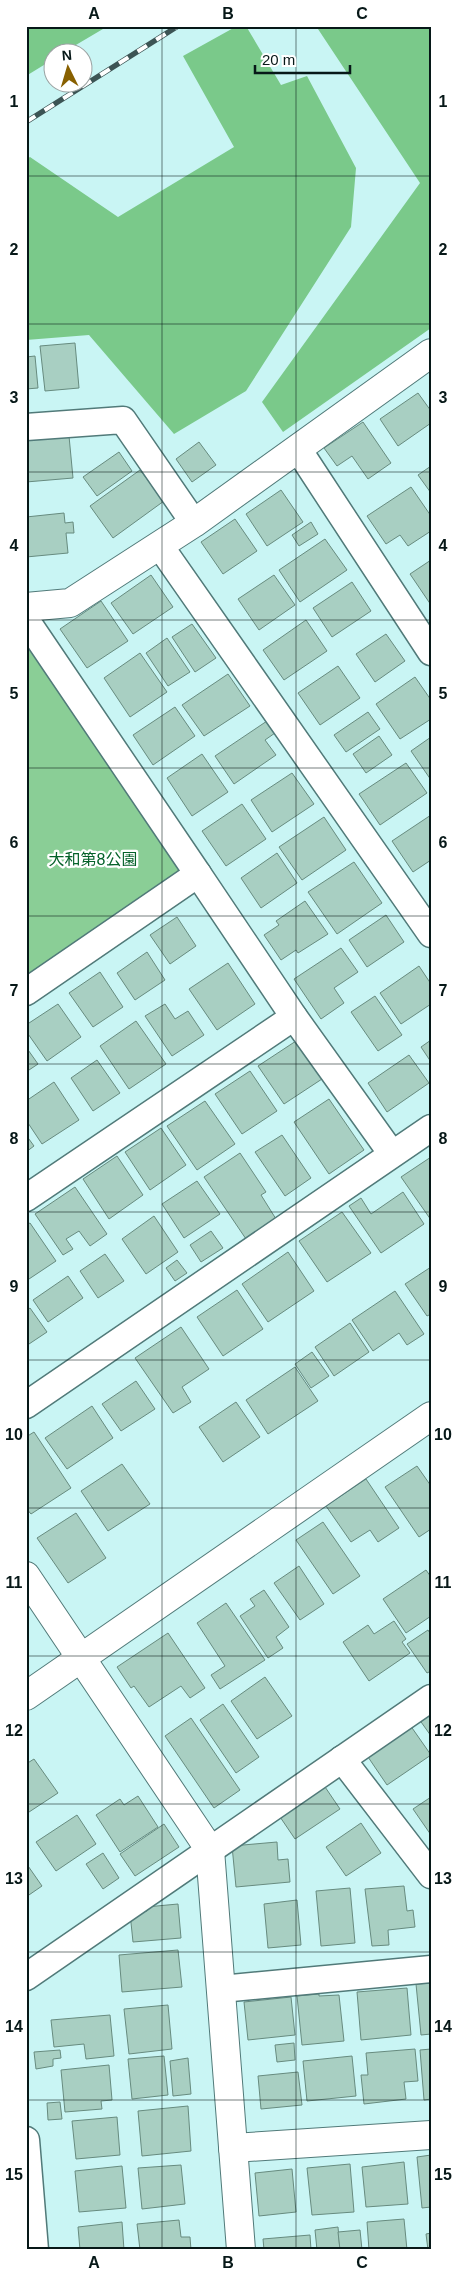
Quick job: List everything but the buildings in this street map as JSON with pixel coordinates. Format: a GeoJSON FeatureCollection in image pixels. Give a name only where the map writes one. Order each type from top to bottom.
{"type":"FeatureCollection","features":[{"type":"Feature","properties":{"kind":"street"},"geometry":{"type":"LineString","coordinates":[[26,607],[70,603],[194,523],[430,355]]}},
{"type":"Feature","properties":{"kind":"street"},"geometry":{"type":"LineString","coordinates":[[26,427],[123,420],[194,523]]}},
{"type":"Feature","properties":{"kind":"street"},"geometry":{"type":"LineString","coordinates":[[298,449],[431,652]]}},
{"type":"Feature","properties":{"kind":"street"},"geometry":{"type":"LineString","coordinates":[[160,546],[431,934]]}},
{"type":"Feature","properties":{"kind":"street"},"geometry":{"type":"LineString","coordinates":[[26,620],[294,1017],[392,1154]]}},
{"type":"Feature","properties":{"kind":"street"},"geometry":{"type":"LineString","coordinates":[[26,992],[198,874]]}},
{"type":"Feature","properties":{"kind":"street"},"geometry":{"type":"LineString","coordinates":[[26,1198],[294,1017]]}},
{"type":"Feature","properties":{"kind":"street"},"geometry":{"type":"LineString","coordinates":[[26,1405],[431,1128]]}},
{"type":"Feature","properties":{"kind":"street"},"geometry":{"type":"LineString","coordinates":[[26,1696],[431,1416]]}},
{"type":"Feature","properties":{"kind":"street"},"geometry":{"type":"LineString","coordinates":[[26,1576],[83,1657],[210,1850],[241,2250]]}},
{"type":"Feature","properties":{"kind":"street"},"geometry":{"type":"LineString","coordinates":[[26,1977],[431,1698]]}},
{"type":"Feature","properties":{"kind":"street"},"geometry":{"type":"LineString","coordinates":[[342,1759],[431,1875]]}},
{"type":"Feature","properties":{"kind":"street"},"geometry":{"type":"LineString","coordinates":[[221,1989],[431,1969]]}},
{"type":"Feature","properties":{"kind":"street"},"geometry":{"type":"LineString","coordinates":[[233,2148],[431,2135]]}},
{"type":"Feature","properties":{"kind":"street"},"geometry":{"type":"LineString","coordinates":[[26,2140],[35,2250]]}},
{"type":"Feature","properties":{"kind":"green space"},"geometry":{"type":"Polygon","coordinates":[[[26,26],[108,26],[81,42],[42,42],[42,66],[26,76],[26,26]]]}},
{"type":"Feature","properties":{"kind":"green space"},"geometry":{"type":"Polygon","coordinates":[[[237,26],[246,26],[281,85],[307,76],[356,168],[351,227],[246,391],[174,434],[89,335],[26,340],[26,159],[30,157],[118,217],[234,147],[183,56],[237,26]]]}},
{"type":"Feature","properties":{"kind":"green space"},"geometry":{"type":"Polygon","coordinates":[[[316,26],[431,26],[431,328],[283,432],[262,402],[420,183],[316,26]]]}},
{"type":"Feature","properties":{"kind":"green space","name":"大和第8公園"},"geometry":{"type":"Polygon","coordinates":[[[26,645],[180,869],[178,881],[26,987],[26,645]]]}},
{"type":"Feature","properties":{"kind":"railway"},"geometry":{"type":"LineString","coordinates":[[26,122],[178,26]]}}]}
